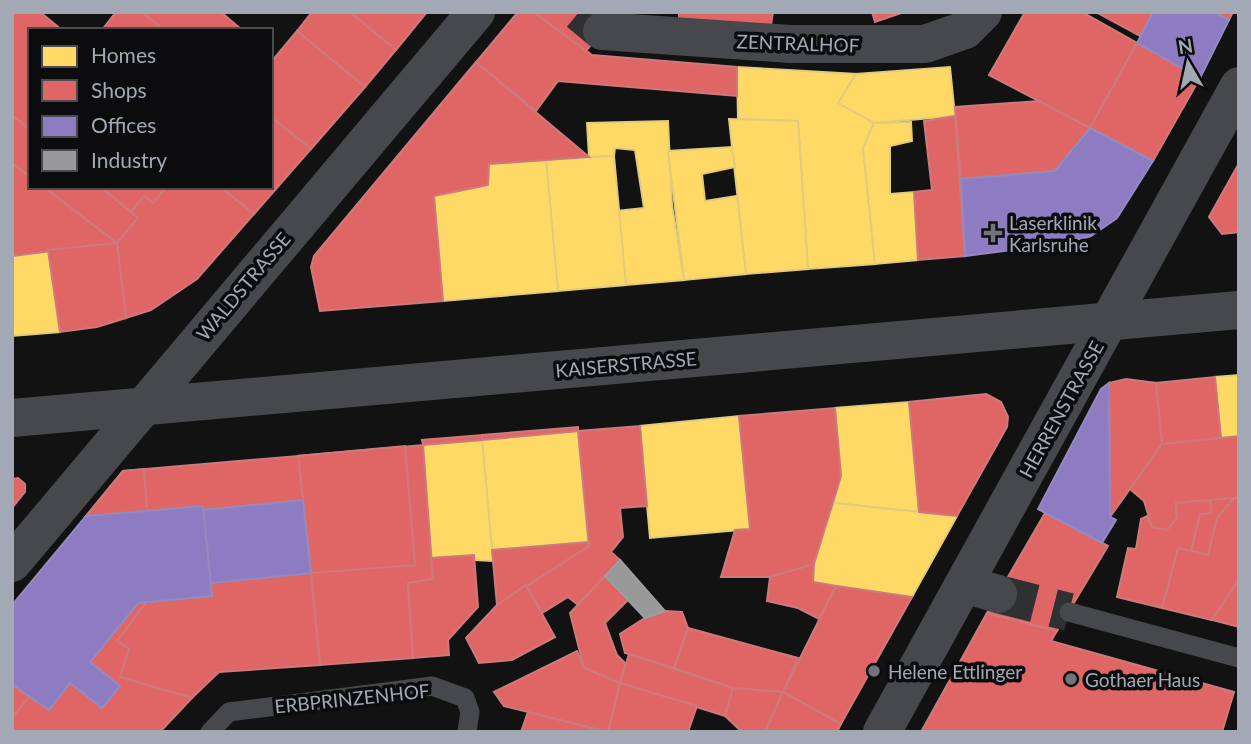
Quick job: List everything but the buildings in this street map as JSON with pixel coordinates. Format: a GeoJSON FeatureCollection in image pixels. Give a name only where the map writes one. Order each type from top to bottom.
{"type":"FeatureCollection","features":[{"type":"Feature","properties":{"kind":"street","name":"WALDSTRASSE"},"geometry":{"type":"LineString","coordinates":[[12,563],[476,12]]}},
{"type":"Feature","properties":{"kind":"street","name":"ZENTRALHOF"},"geometry":{"type":"LineString","coordinates":[[602,31],[790,44],[925,44],[965,30],[983,12]]}},
{"type":"Feature","properties":{"kind":"street","name":"HERRENSTRASSE"},"geometry":{"type":"LineString","coordinates":[[882,732],[981,589],[1110,321],[1239,86]]}},
{"type":"Feature","properties":{"kind":"street","name":"KAISERSTRASSE"},"geometry":{"type":"LineString","coordinates":[[12,418],[1239,310]]}},
{"type":"Feature","properties":{"kind":"lane"},"geometry":{"type":"LineString","coordinates":[[1069,612],[1239,659]]}},
{"type":"Feature","properties":{"kind":"lane","name":"ERBPRINZENHOF"},"geometry":{"type":"LineString","coordinates":[[210,732],[229,712],[432,686],[465,698],[470,712],[467,732]]}},
{"type":"Feature","properties":{"kind":"tunnel"},"geometry":{"type":"LineString","coordinates":[[579,12],[602,31]]}},
{"type":"Feature","properties":{"kind":"tunnel"},"geometry":{"type":"LineString","coordinates":[[998,594],[1069,612]]}},
{"type":"Feature","properties":{"kind":"place","name":"Laserklinik Karlsruhe"},"geometry":{"type":"Point","coordinates":[993,233]}},
{"type":"Feature","properties":{"kind":"place","name":"Helene Ettlinger"},"geometry":{"type":"Point","coordinates":[874,671]}},
{"type":"Feature","properties":{"kind":"place","name":"Gothaer Haus"},"geometry":{"type":"Point","coordinates":[1071,679]}}]}
